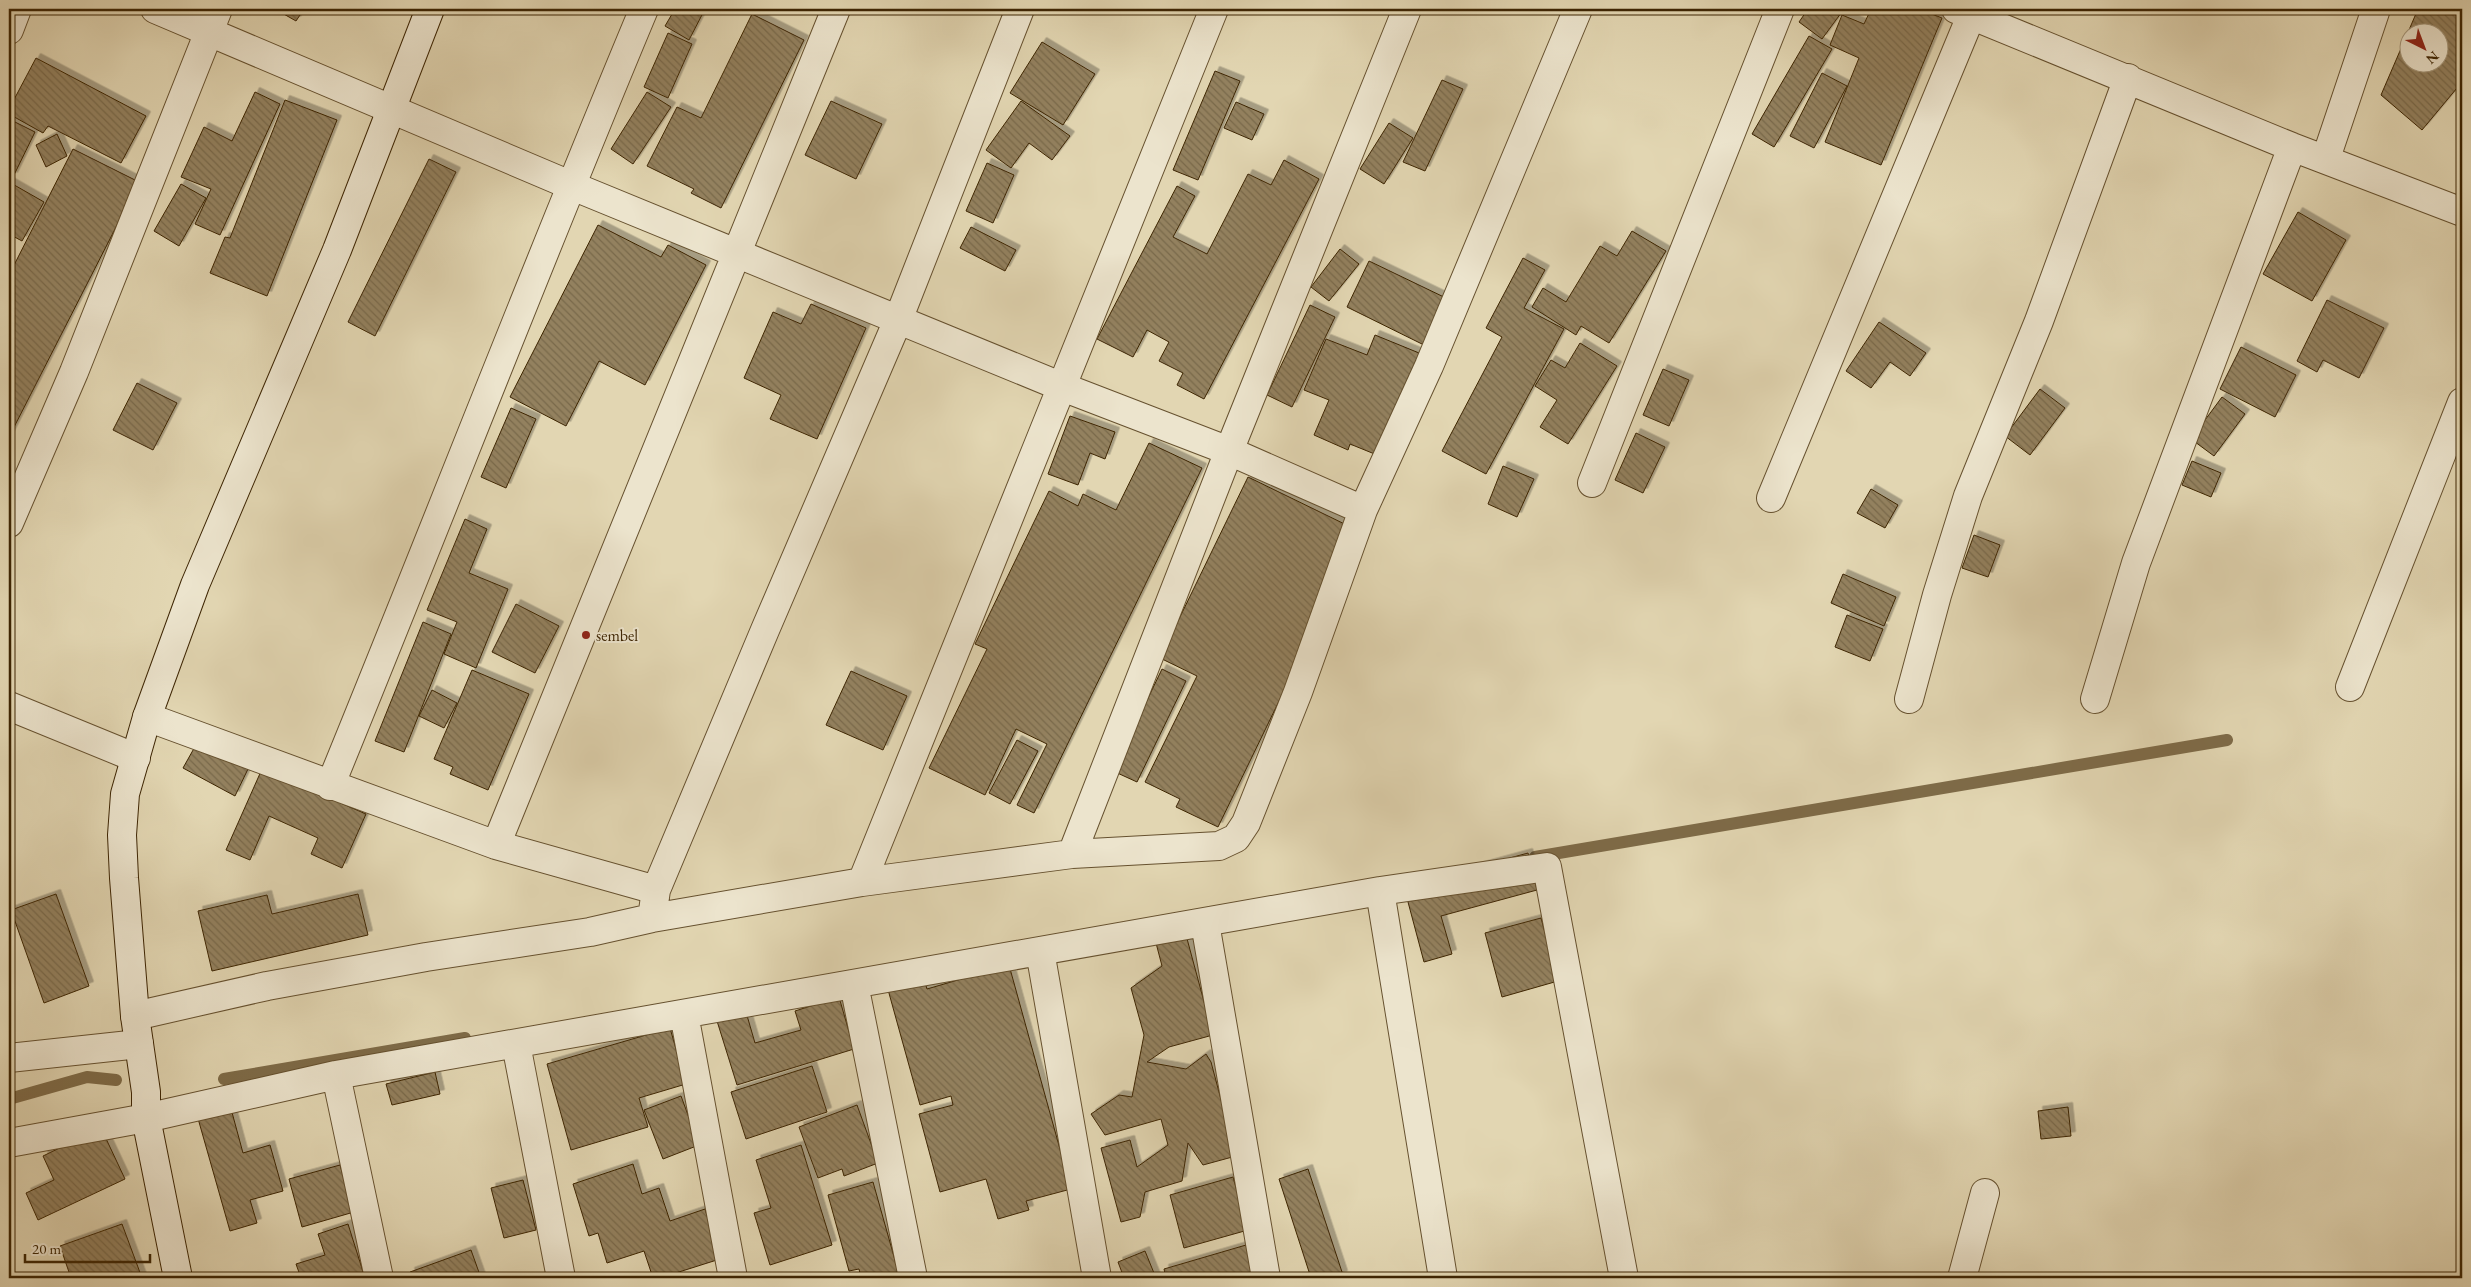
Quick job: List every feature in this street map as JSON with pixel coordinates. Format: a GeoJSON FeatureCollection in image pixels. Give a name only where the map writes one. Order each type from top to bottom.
{"type":"FeatureCollection","features":[{"type":"Feature","properties":{"kind":"street"},"geometry":{"type":"LineString","coordinates":[[9,30],[17,9]]}},
{"type":"Feature","properties":{"kind":"street"},"geometry":{"type":"LineString","coordinates":[[155,9],[213,21],[392,111],[570,186],[1060,386],[1229,451],[1363,510]]}},
{"type":"Feature","properties":{"kind":"street"},"geometry":{"type":"LineString","coordinates":[[178,1278],[146,1118],[146,1092],[135,1016],[124,878],[122,835],[125,794],[147,717],[195,585],[330,268],[430,9]]}},
{"type":"Feature","properties":{"kind":"street"},"geometry":{"type":"LineString","coordinates":[[330,786],[446,503],[570,186],[644,9]]}},
{"type":"Feature","properties":{"kind":"street"},"geometry":{"type":"LineString","coordinates":[[496,845],[735,253],[836,9]]}},
{"type":"Feature","properties":{"kind":"street"},"geometry":{"type":"LineString","coordinates":[[652,918],[656,890],[898,320],[1020,9]]}},
{"type":"Feature","properties":{"kind":"street"},"geometry":{"type":"LineString","coordinates":[[862,882],[1060,386],[1214,9]]}},
{"type":"Feature","properties":{"kind":"street"},"geometry":{"type":"LineString","coordinates":[[1072,854],[1229,451],[1408,9]]}},
{"type":"Feature","properties":{"kind":"street"},"geometry":{"type":"LineString","coordinates":[[135,1016],[268,986],[426,957],[590,932],[652,918],[862,882],[1072,854],[1219,846],[1236,838],[1246,823],[1298,692],[1363,510],[1429,366],[1578,9]]}},
{"type":"Feature","properties":{"kind":"street"},"geometry":{"type":"LineString","coordinates":[[1592,483],[1780,9]]}},
{"type":"Feature","properties":{"kind":"street"},"geometry":{"type":"LineString","coordinates":[[2326,158],[2376,9]]}},
{"type":"Feature","properties":{"kind":"street"},"geometry":{"type":"LineString","coordinates":[[1771,498],[1964,12],[2292,147],[2326,158],[2462,212]]}},
{"type":"Feature","properties":{"kind":"street"},"geometry":{"type":"LineString","coordinates":[[9,523],[74,372],[213,21]]}},
{"type":"Feature","properties":{"kind":"street"},"geometry":{"type":"LineString","coordinates":[[1909,699],[1937,595],[1968,496],[2039,321],[2128,78]]}},
{"type":"Feature","properties":{"kind":"street"},"geometry":{"type":"LineString","coordinates":[[2094,699],[2136,563],[2292,147]]}},
{"type":"Feature","properties":{"kind":"street"},"geometry":{"type":"LineString","coordinates":[[2350,686],[2462,402]]}},
{"type":"Feature","properties":{"kind":"street"},"geometry":{"type":"LineString","coordinates":[[9,706],[136,758]]}},
{"type":"Feature","properties":{"kind":"street"},"geometry":{"type":"LineString","coordinates":[[147,717],[330,786],[496,845],[656,890]]}},
{"type":"Feature","properties":{"kind":"street"},"geometry":{"type":"LineString","coordinates":[[9,1143],[146,1118],[336,1075],[1380,891],[1547,867],[1624,1278]]}},
{"type":"Feature","properties":{"kind":"street"},"geometry":{"type":"LineString","coordinates":[[1380,891],[1443,1278]]}},
{"type":"Feature","properties":{"kind":"street"},"geometry":{"type":"LineString","coordinates":[[1205,923],[1266,1278]]}},
{"type":"Feature","properties":{"kind":"street"},"geometry":{"type":"LineString","coordinates":[[1040,951],[1097,1278]]}},
{"type":"Feature","properties":{"kind":"street"},"geometry":{"type":"LineString","coordinates":[[854,984],[913,1278]]}},
{"type":"Feature","properties":{"kind":"street"},"geometry":{"type":"LineString","coordinates":[[684,1014],[733,1278]]}},
{"type":"Feature","properties":{"kind":"street"},"geometry":{"type":"LineString","coordinates":[[9,1058],[139,1044]]}},
{"type":"Feature","properties":{"kind":"street"},"geometry":{"type":"LineString","coordinates":[[516,1044],[561,1278]]}},
{"type":"Feature","properties":{"kind":"street"},"geometry":{"type":"LineString","coordinates":[[336,1075],[379,1278]]}},
{"type":"Feature","properties":{"kind":"street"},"geometry":{"type":"LineString","coordinates":[[1962,1278],[1985,1192]]}},
{"type":"Feature","properties":{"kind":"building"},"geometry":{"type":"Polygon","coordinates":[[[275,9],[304,9],[296,21],[275,9]]]}},
{"type":"Feature","properties":{"kind":"building"},"geometry":{"type":"Polygon","coordinates":[[[675,9],[705,9],[689,40],[665,26],[675,9]]]}},
{"type":"Feature","properties":{"kind":"building"},"geometry":{"type":"Polygon","coordinates":[[[1808,9],[1844,9],[1822,39],[1799,22],[1808,9]]]}},
{"type":"Feature","properties":{"kind":"building"},"geometry":{"type":"Polygon","coordinates":[[[1871,9],[1919,9],[1942,18],[1881,165],[1825,142],[1859,58],[1830,45],[1842,15],[1864,24],[1871,9]]]}},
{"type":"Feature","properties":{"kind":"building"},"geometry":{"type":"Polygon","coordinates":[[[2418,9],[2462,9],[2462,82],[2422,130],[2381,95],[2398,55],[2398,72],[2448,72],[2448,22],[2412,22],[2418,9]]]}},
{"type":"Feature","properties":{"kind":"building"},"geometry":{"type":"Polygon","coordinates":[[[752,14],[804,40],[721,208],[691,193],[694,189],[647,166],[677,107],[701,118],[752,14]]]}},
{"type":"Feature","properties":{"kind":"building"},"geometry":{"type":"Polygon","coordinates":[[[668,33],[692,44],[668,98],[644,87],[668,33]]]}},
{"type":"Feature","properties":{"kind":"building"},"geometry":{"type":"Polygon","coordinates":[[[1809,36],[1832,49],[1774,147],[1752,134],[1809,36]]]}},
{"type":"Feature","properties":{"kind":"building"},"geometry":{"type":"Polygon","coordinates":[[[1042,42],[1095,74],[1063,125],[1010,93],[1042,42]]]}},
{"type":"Feature","properties":{"kind":"building"},"geometry":{"type":"Polygon","coordinates":[[[36,58],[146,116],[121,163],[48,126],[43,133],[9,114],[9,109],[36,58]]]}},
{"type":"Feature","properties":{"kind":"building"},"geometry":{"type":"Polygon","coordinates":[[[1215,71],[1240,81],[1198,180],[1173,170],[1215,71]]]}},
{"type":"Feature","properties":{"kind":"building"},"geometry":{"type":"Polygon","coordinates":[[[1822,73],[1847,86],[1814,148],[1790,136],[1822,73]]]}},
{"type":"Feature","properties":{"kind":"building"},"geometry":{"type":"Polygon","coordinates":[[[1442,80],[1463,89],[1425,171],[1403,162],[1442,80]]]}},
{"type":"Feature","properties":{"kind":"building"},"geometry":{"type":"Polygon","coordinates":[[[255,92],[280,104],[220,235],[195,224],[211,189],[181,177],[204,127],[232,141],[255,92]]]}},
{"type":"Feature","properties":{"kind":"building"},"geometry":{"type":"Polygon","coordinates":[[[647,92],[671,107],[633,164],[611,149],[647,92]]]}},
{"type":"Feature","properties":{"kind":"building"},"geometry":{"type":"Polygon","coordinates":[[[285,100],[337,120],[267,296],[210,273],[225,237],[230,238],[285,100]]]}},
{"type":"Feature","properties":{"kind":"building"},"geometry":{"type":"Polygon","coordinates":[[[831,101],[882,124],[856,179],[805,155],[831,101]]]}},
{"type":"Feature","properties":{"kind":"building"},"geometry":{"type":"Polygon","coordinates":[[[1021,101],[1070,136],[1052,160],[1029,143],[1011,168],[986,150],[1021,101]]]}},
{"type":"Feature","properties":{"kind":"building"},"geometry":{"type":"Polygon","coordinates":[[[1236,102],[1264,114],[1252,140],[1224,128],[1236,102]]]}},
{"type":"Feature","properties":{"kind":"building"},"geometry":{"type":"Polygon","coordinates":[[[9,119],[35,132],[13,177],[9,175],[9,119]]]}},
{"type":"Feature","properties":{"kind":"building"},"geometry":{"type":"Polygon","coordinates":[[[1389,123],[1413,138],[1384,184],[1360,169],[1389,123]]]}},
{"type":"Feature","properties":{"kind":"building"},"geometry":{"type":"Polygon","coordinates":[[[57,134],[67,156],[46,167],[36,145],[57,134]]]}},
{"type":"Feature","properties":{"kind":"building"},"geometry":{"type":"Polygon","coordinates":[[[73,149],[139,182],[9,437],[9,275],[73,149]]]}},
{"type":"Feature","properties":{"kind":"building"},"geometry":{"type":"Polygon","coordinates":[[[429,159],[456,172],[375,336],[348,322],[429,159]]]}},
{"type":"Feature","properties":{"kind":"building"},"geometry":{"type":"Polygon","coordinates":[[[1284,160],[1319,179],[1204,399],[1177,385],[1183,373],[1159,361],[1169,342],[1147,330],[1133,357],[1097,339],[1177,186],[1195,196],[1173,237],[1207,254],[1248,174],[1271,185],[1284,160]]]}},
{"type":"Feature","properties":{"kind":"building"},"geometry":{"type":"Polygon","coordinates":[[[987,163],[1014,175],[993,223],[966,211],[987,163]]]}},
{"type":"Feature","properties":{"kind":"building"},"geometry":{"type":"Polygon","coordinates":[[[9,182],[44,202],[22,241],[9,234],[9,182]]]}},
{"type":"Feature","properties":{"kind":"building"},"geometry":{"type":"Polygon","coordinates":[[[181,184],[206,198],[179,246],[154,231],[181,184]]]}},
{"type":"Feature","properties":{"kind":"building"},"geometry":{"type":"Polygon","coordinates":[[[2298,212],[2346,240],[2312,301],[2263,274],[2298,212]]]}},
{"type":"Feature","properties":{"kind":"building"},"geometry":{"type":"Polygon","coordinates":[[[598,225],[661,257],[668,245],[706,265],[645,385],[599,361],[566,426],[510,397],[598,225]]]}},
{"type":"Feature","properties":{"kind":"building"},"geometry":{"type":"Polygon","coordinates":[[[971,227],[1016,250],[1005,271],[960,248],[971,227]]]}},
{"type":"Feature","properties":{"kind":"building"},"geometry":{"type":"Polygon","coordinates":[[[1632,231],[1666,251],[1609,343],[1581,326],[1576,335],[1532,307],[1543,288],[1566,302],[1600,246],[1617,256],[1632,231]]]}},
{"type":"Feature","properties":{"kind":"building"},"geometry":{"type":"Polygon","coordinates":[[[1340,249],[1359,264],[1329,301],[1311,287],[1340,249]]]}},
{"type":"Feature","properties":{"kind":"building"},"geometry":{"type":"Polygon","coordinates":[[[1523,258],[1545,270],[1524,308],[1564,329],[1486,474],[1442,451],[1502,337],[1486,328],[1523,258]]]}},
{"type":"Feature","properties":{"kind":"building"},"geometry":{"type":"Polygon","coordinates":[[[1369,261],[1448,299],[1426,346],[1347,307],[1369,261]]]}},
{"type":"Feature","properties":{"kind":"building"},"geometry":{"type":"Polygon","coordinates":[[[2327,300],[2384,328],[2359,378],[2323,360],[2317,372],[2297,361],[2327,300]]]}},
{"type":"Feature","properties":{"kind":"building"},"geometry":{"type":"Polygon","coordinates":[[[811,304],[866,328],[817,439],[770,419],[781,395],[744,378],[773,312],[801,324],[811,304]]]}},
{"type":"Feature","properties":{"kind":"building"},"geometry":{"type":"Polygon","coordinates":[[[1310,305],[1335,317],[1292,407],[1267,395],[1310,305]]]}},
{"type":"Feature","properties":{"kind":"building"},"geometry":{"type":"Polygon","coordinates":[[[1879,322],[1926,353],[1910,376],[1890,362],[1871,388],[1846,371],[1879,322]]]}},
{"type":"Feature","properties":{"kind":"building"},"geometry":{"type":"Polygon","coordinates":[[[1375,335],[1424,355],[1382,457],[1350,444],[1348,450],[1314,435],[1329,400],[1304,390],[1326,339],[1367,355],[1375,335]]]}},
{"type":"Feature","properties":{"kind":"building"},"geometry":{"type":"Polygon","coordinates":[[[1580,343],[1617,366],[1568,444],[1540,427],[1557,400],[1535,386],[1551,360],[1565,368],[1580,343]]]}},
{"type":"Feature","properties":{"kind":"building"},"geometry":{"type":"Polygon","coordinates":[[[2241,347],[2296,375],[2275,417],[2220,389],[2241,347]]]}},
{"type":"Feature","properties":{"kind":"building"},"geometry":{"type":"Polygon","coordinates":[[[1663,369],[1689,380],[1669,426],[1643,415],[1663,369]]]}},
{"type":"Feature","properties":{"kind":"building"},"geometry":{"type":"Polygon","coordinates":[[[137,383],[177,403],[153,450],[113,430],[137,383]]]}},
{"type":"Feature","properties":{"kind":"building"},"geometry":{"type":"Polygon","coordinates":[[[2040,389],[2065,408],[2030,455],[2005,436],[2040,389]]]}},
{"type":"Feature","properties":{"kind":"building"},"geometry":{"type":"Polygon","coordinates":[[[2222,397],[2245,414],[2214,456],[2191,439],[2222,397]]]}},
{"type":"Feature","properties":{"kind":"building"},"geometry":{"type":"Polygon","coordinates":[[[511,408],[536,419],[506,488],[481,477],[511,408]]]}},
{"type":"Feature","properties":{"kind":"building"},"geometry":{"type":"Polygon","coordinates":[[[1070,416],[1115,432],[1105,459],[1090,453],[1078,485],[1048,474],[1070,416]]]}},
{"type":"Feature","properties":{"kind":"building"},"geometry":{"type":"Polygon","coordinates":[[[1636,433],[1665,447],[1643,493],[1615,480],[1636,433]]]}},
{"type":"Feature","properties":{"kind":"building"},"geometry":{"type":"Polygon","coordinates":[[[1149,443],[1202,468],[1034,813],[1017,805],[1047,744],[1016,729],[985,795],[929,768],[987,649],[975,644],[1049,491],[1078,506],[1083,494],[1116,510],[1149,443]]]}},
{"type":"Feature","properties":{"kind":"building"},"geometry":{"type":"Polygon","coordinates":[[[2192,461],[2221,473],[2211,497],[2182,485],[2192,461]]]}},
{"type":"Feature","properties":{"kind":"building"},"geometry":{"type":"Polygon","coordinates":[[[1503,466],[1534,479],[1517,517],[1488,504],[1503,466]]]}},
{"type":"Feature","properties":{"kind":"building"},"geometry":{"type":"Polygon","coordinates":[[[1248,477],[1361,532],[1218,827],[1176,807],[1180,799],[1145,782],[1197,676],[1160,658],[1248,477]]]}},
{"type":"Feature","properties":{"kind":"building"},"geometry":{"type":"Polygon","coordinates":[[[1871,489],[1898,505],[1885,528],[1857,513],[1871,489]]]}},
{"type":"Feature","properties":{"kind":"building"},"geometry":{"type":"Polygon","coordinates":[[[465,519],[487,529],[469,573],[508,589],[476,668],[444,654],[457,622],[427,610],[465,519]]]}},
{"type":"Feature","properties":{"kind":"building"},"geometry":{"type":"Polygon","coordinates":[[[1974,535],[2000,545],[1988,577],[1962,568],[1974,535]]]}},
{"type":"Feature","properties":{"kind":"building"},"geometry":{"type":"Polygon","coordinates":[[[1843,574],[1896,597],[1884,626],[1831,603],[1843,574]]]}},
{"type":"Feature","properties":{"kind":"building"},"geometry":{"type":"Polygon","coordinates":[[[516,604],[559,626],[535,673],[492,652],[516,604]]]}},
{"type":"Feature","properties":{"kind":"building"},"geometry":{"type":"Polygon","coordinates":[[[1847,615],[1883,629],[1870,661],[1835,647],[1847,615]]]}},
{"type":"Feature","properties":{"kind":"building"},"geometry":{"type":"Polygon","coordinates":[[[423,622],[451,634],[404,752],[375,741],[423,622]]]}},
{"type":"Feature","properties":{"kind":"building"},"geometry":{"type":"Polygon","coordinates":[[[1162,669],[1186,681],[1137,782],[1113,771],[1162,669]]]}},
{"type":"Feature","properties":{"kind":"building"},"geometry":{"type":"Polygon","coordinates":[[[472,670],[529,694],[488,790],[450,774],[453,767],[434,759],[472,670]]]}},
{"type":"Feature","properties":{"kind":"building"},"geometry":{"type":"Polygon","coordinates":[[[851,671],[907,696],[883,750],[826,725],[851,671]]]}},
{"type":"Feature","properties":{"kind":"building"},"geometry":{"type":"Polygon","coordinates":[[[432,690],[457,703],[444,728],[419,716],[432,690]]]}},
{"type":"Feature","properties":{"kind":"building"},"geometry":{"type":"Polygon","coordinates":[[[1017,740],[1038,751],[1010,804],[989,793],[1017,740]]]}},
{"type":"Feature","properties":{"kind":"building"},"geometry":{"type":"Polygon","coordinates":[[[197,743],[248,769],[235,796],[183,768],[197,743]]]}},
{"type":"Feature","properties":{"kind":"building"},"geometry":{"type":"Polygon","coordinates":[[[262,769],[366,814],[342,868],[311,854],[318,838],[269,816],[250,860],[226,850],[262,769]]]}},
{"type":"Feature","properties":{"kind":"building"},"geometry":{"type":"Polygon","coordinates":[[[1528,853],[1537,890],[1441,916],[1452,954],[1424,962],[1404,887],[1528,853]]]}},
{"type":"Feature","properties":{"kind":"building"},"geometry":{"type":"Polygon","coordinates":[[[56,894],[89,986],[44,1003],[11,910],[56,894]]]}},
{"type":"Feature","properties":{"kind":"building"},"geometry":{"type":"Polygon","coordinates":[[[358,894],[368,935],[212,971],[198,911],[267,895],[272,914],[358,894]]]}},
{"type":"Feature","properties":{"kind":"building"},"geometry":{"type":"Polygon","coordinates":[[[1541,918],[1558,981],[1502,997],[1485,933],[1541,918]]]}},
{"type":"Feature","properties":{"kind":"building"},"geometry":{"type":"Polygon","coordinates":[[[1186,935],[1213,1035],[1169,1047],[1147,1062],[1186,1069],[1206,1054],[1211,1062],[1236,1156],[1203,1165],[1188,1143],[1182,1181],[1145,1192],[1140,1217],[1121,1222],[1101,1148],[1130,1140],[1137,1167],[1168,1145],[1161,1119],[1105,1135],[1091,1114],[1119,1095],[1132,1097],[1144,1035],[1131,988],[1162,966],[1156,943],[1186,935]]]}},
{"type":"Feature","properties":{"kind":"building"},"geometry":{"type":"Polygon","coordinates":[[[1009,965],[1071,1189],[1026,1201],[1029,1210],[998,1219],[986,1179],[940,1192],[919,1114],[953,1105],[951,1096],[920,1105],[887,986],[923,975],[927,989],[1009,965]]]}},
{"type":"Feature","properties":{"kind":"building"},"geometry":{"type":"Polygon","coordinates":[[[839,997],[854,1049],[737,1085],[717,1021],[746,1012],[755,1043],[801,1030],[795,1011],[839,997]]]}},
{"type":"Feature","properties":{"kind":"building"},"geometry":{"type":"Polygon","coordinates":[[[670,1028],[686,1084],[639,1098],[648,1127],[571,1150],[547,1064],[670,1028]]]}},
{"type":"Feature","properties":{"kind":"building"},"geometry":{"type":"Polygon","coordinates":[[[812,1066],[827,1112],[746,1139],[731,1092],[812,1066]]]}},
{"type":"Feature","properties":{"kind":"building"},"geometry":{"type":"Polygon","coordinates":[[[435,1072],[440,1094],[392,1105],[386,1084],[435,1072]]]}},
{"type":"Feature","properties":{"kind":"building"},"geometry":{"type":"Polygon","coordinates":[[[681,1096],[699,1145],[663,1159],[644,1110],[681,1096]]]}},
{"type":"Feature","properties":{"kind":"building"},"geometry":{"type":"Polygon","coordinates":[[[230,1105],[243,1153],[270,1145],[283,1191],[250,1200],[257,1223],[230,1231],[197,1115],[230,1105]]]}},
{"type":"Feature","properties":{"kind":"building"},"geometry":{"type":"Polygon","coordinates":[[[857,1105],[878,1163],[844,1176],[842,1169],[818,1178],[799,1127],[857,1105]]]}},
{"type":"Feature","properties":{"kind":"building"},"geometry":{"type":"Polygon","coordinates":[[[2068,1107],[2071,1136],[2041,1139],[2038,1111],[2068,1107]]]}},
{"type":"Feature","properties":{"kind":"building"},"geometry":{"type":"Polygon","coordinates":[[[101,1128],[125,1179],[38,1220],[26,1193],[54,1180],[43,1156],[101,1128]]]}},
{"type":"Feature","properties":{"kind":"building"},"geometry":{"type":"Polygon","coordinates":[[[801,1145],[832,1245],[770,1265],[754,1213],[771,1208],[756,1160],[801,1145]]]}},
{"type":"Feature","properties":{"kind":"building"},"geometry":{"type":"Polygon","coordinates":[[[633,1164],[642,1194],[659,1188],[670,1221],[705,1209],[720,1259],[660,1278],[653,1278],[644,1251],[607,1263],[598,1233],[589,1236],[573,1184],[633,1164]]]}},
{"type":"Feature","properties":{"kind":"building"},"geometry":{"type":"Polygon","coordinates":[[[340,1165],[354,1212],[302,1227],[289,1179],[340,1165]]]}},
{"type":"Feature","properties":{"kind":"building"},"geometry":{"type":"Polygon","coordinates":[[[1308,1169],[1343,1275],[1332,1278],[1311,1278],[1279,1179],[1308,1169]]]}},
{"type":"Feature","properties":{"kind":"building"},"geometry":{"type":"Polygon","coordinates":[[[1233,1177],[1248,1230],[1184,1248],[1170,1195],[1233,1177]]]}},
{"type":"Feature","properties":{"kind":"building"},"geometry":{"type":"Polygon","coordinates":[[[523,1180],[536,1230],[504,1238],[491,1188],[523,1180]]]}},
{"type":"Feature","properties":{"kind":"building"},"geometry":{"type":"Polygon","coordinates":[[[873,1182],[900,1278],[861,1278],[859,1269],[849,1271],[828,1195],[873,1182]]]}},
{"type":"Feature","properties":{"kind":"building"},"geometry":{"type":"Polygon","coordinates":[[[122,1224],[142,1278],[71,1278],[60,1246],[122,1224]]]}},
{"type":"Feature","properties":{"kind":"building"},"geometry":{"type":"Polygon","coordinates":[[[348,1224],[365,1278],[301,1278],[296,1264],[325,1255],[318,1234],[348,1224]]]}},
{"type":"Feature","properties":{"kind":"building"},"geometry":{"type":"Polygon","coordinates":[[[1246,1245],[1256,1278],[1166,1278],[1164,1269],[1246,1245]]]}},
{"type":"Feature","properties":{"kind":"building"},"geometry":{"type":"Polygon","coordinates":[[[471,1250],[481,1278],[412,1278],[410,1272],[471,1250]]]}},
{"type":"Feature","properties":{"kind":"building"},"geometry":{"type":"Polygon","coordinates":[[[1145,1251],[1156,1278],[1124,1278],[1118,1262],[1145,1251]]]}},
{"type":"Feature","properties":{"kind":"waterway"},"geometry":{"type":"LineString","coordinates":[[1535,857],[2227,740]]}},
{"type":"Feature","properties":{"kind":"waterway"},"geometry":{"type":"LineString","coordinates":[[224,1079],[465,1038]]}},
{"type":"Feature","properties":{"kind":"waterway"},"geometry":{"type":"LineString","coordinates":[[9,1099],[87,1077],[116,1080]]}},
{"type":"Feature","properties":{"kind":"place","name":"sembel"},"geometry":{"type":"Point","coordinates":[586,635]}}]}
